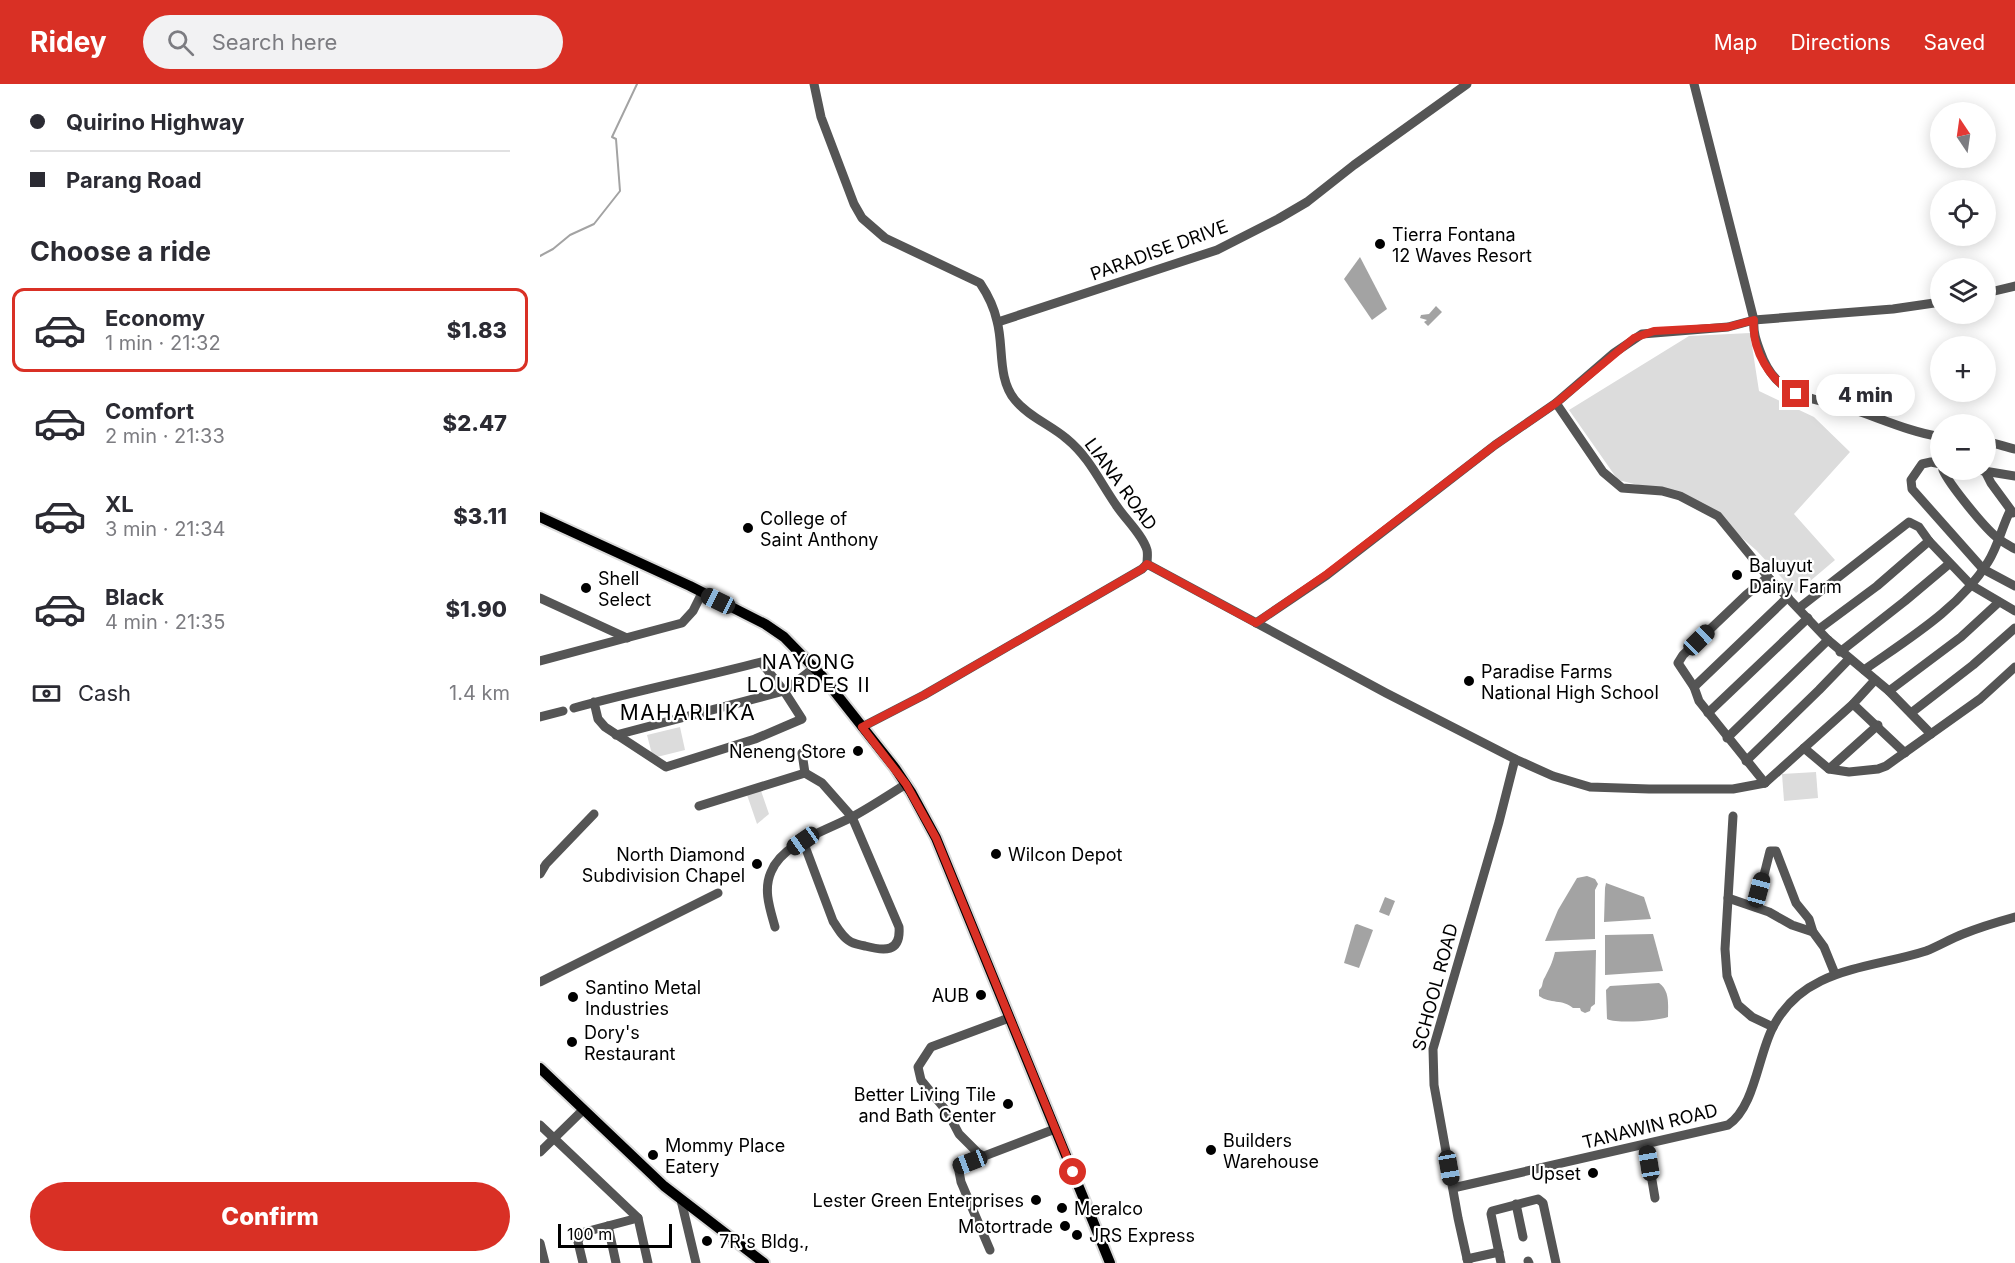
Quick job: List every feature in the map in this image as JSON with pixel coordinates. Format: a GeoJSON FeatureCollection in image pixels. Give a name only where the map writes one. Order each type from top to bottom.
{"type":"FeatureCollection","features":[{"type":"Feature","properties":{"kind":"main road"},"geometry":{"type":"LineString","coordinates":[[540,517],[702,593],[765,624],[784,637],[814,668],[906,784],[936,838],[1110,1263]]}},
{"type":"Feature","properties":{"kind":"main road"},"geometry":{"type":"LineString","coordinates":[[540,1068],[681,1200],[764,1263]]}},
{"type":"Feature","properties":{"kind":"street","name":"LIANA ROAD"},"geometry":{"type":"LineString","coordinates":[[814,84],[821,117],[854,204],[862,218],[885,238],[980,283],[988,295],[998,322],[1001,362],[1013,398],[1022,408],[1066,438],[1085,455],[1147,550],[1147,564]]}},
{"type":"Feature","properties":{"kind":"street","name":"PARADISE DRIVE"},"geometry":{"type":"LineString","coordinates":[[998,322],[1217,250],[1307,202],[1354,165],[1467,84]]}},
{"type":"Feature","properties":{"kind":"street"},"geometry":{"type":"LineString","coordinates":[[1694,84],[1754,320],[1753,331],[1769,372],[1781,386],[1796,394],[1930,435]]}},
{"type":"Feature","properties":{"kind":"street"},"geometry":{"type":"LineString","coordinates":[[1996,291],[2015,286]]}},
{"type":"Feature","properties":{"kind":"street"},"geometry":{"type":"LineString","coordinates":[[1256,623],[1327,574],[1495,445],[1556,403],[1614,353],[1642,334],[1728,327],[1754,320],[1893,309],[1930,304]]}},
{"type":"Feature","properties":{"kind":"street"},"geometry":{"type":"LineString","coordinates":[[1556,403],[1603,472],[1622,488],[1680,496],[1718,516],[1768,577],[1828,640],[1889,691],[1931,734]]}},
{"type":"Feature","properties":{"kind":"street"},"geometry":{"type":"LineString","coordinates":[[1996,444],[2015,449]]}},
{"type":"Feature","properties":{"kind":"street"},"geometry":{"type":"LineString","coordinates":[[1930,462],[1922,464],[1911,480],[1911,486],[1983,569],[2015,586]]}},
{"type":"Feature","properties":{"kind":"street"},"geometry":{"type":"LineString","coordinates":[[1996,473],[2015,476]]}},
{"type":"Feature","properties":{"kind":"street"},"geometry":{"type":"LineString","coordinates":[[1949,480],[1998,539],[2015,549]]}},
{"type":"Feature","properties":{"kind":"street"},"geometry":{"type":"LineString","coordinates":[[1864,670],[1934,618],[1971,585],[1983,569],[2012,512],[1989,480]]}},
{"type":"Feature","properties":{"kind":"street"},"geometry":{"type":"LineString","coordinates":[[1799,608],[1909,522],[1918,527],[1949,564],[1971,585],[2015,611]]}},
{"type":"Feature","properties":{"kind":"street"},"geometry":{"type":"LineString","coordinates":[[1819,629],[1885,579],[1929,541]]}},
{"type":"Feature","properties":{"kind":"street"},"geometry":{"type":"LineString","coordinates":[[862,727],[924,695],[1147,564],[1386,693],[1515,759],[1553,776],[1590,787],[1733,789],[1765,783],[1853,704],[1875,680]]}},
{"type":"Feature","properties":{"kind":"street"},"geometry":{"type":"LineString","coordinates":[[1840,652],[1949,564]]}},
{"type":"Feature","properties":{"kind":"street"},"geometry":{"type":"LineString","coordinates":[[1765,783],[1696,697],[1694,687],[1678,664],[1691,648],[1768,577]]}},
{"type":"Feature","properties":{"kind":"street"},"geometry":{"type":"LineString","coordinates":[[540,661],[682,623],[693,611],[702,593]]}},
{"type":"Feature","properties":{"kind":"street"},"geometry":{"type":"LineString","coordinates":[[1694,687],[1788,597]]}},
{"type":"Feature","properties":{"kind":"street"},"geometry":{"type":"LineString","coordinates":[[540,598],[627,638]]}},
{"type":"Feature","properties":{"kind":"street"},"geometry":{"type":"LineString","coordinates":[[1889,691],[1961,637],[1999,602]]}},
{"type":"Feature","properties":{"kind":"street"},"geometry":{"type":"LineString","coordinates":[[1708,713],[1808,618]]}},
{"type":"Feature","properties":{"kind":"street"},"geometry":{"type":"LineString","coordinates":[[1911,713],[1973,665],[2015,628]]}},
{"type":"Feature","properties":{"kind":"street"},"geometry":{"type":"LineString","coordinates":[[1727,738],[1828,640]]}},
{"type":"Feature","properties":{"kind":"street"},"geometry":{"type":"LineString","coordinates":[[1746,761],[1849,658]]}},
{"type":"Feature","properties":{"kind":"street"},"geometry":{"type":"LineString","coordinates":[[574,708],[594,702],[761,662],[802,719],[755,739],[666,767],[615,735],[598,719],[594,702]]}},
{"type":"Feature","properties":{"kind":"street"},"geometry":{"type":"LineString","coordinates":[[1804,748],[1829,769],[1849,772],[1886,766],[1980,699],[2015,667]]}},
{"type":"Feature","properties":{"kind":"street"},"geometry":{"type":"LineString","coordinates":[[615,735],[784,691],[814,668]]}},
{"type":"Feature","properties":{"kind":"street"},"geometry":{"type":"LineString","coordinates":[[1853,704],[1878,725],[1905,753]]}},
{"type":"Feature","properties":{"kind":"street"},"geometry":{"type":"LineString","coordinates":[[540,717],[562,711]]}},
{"type":"Feature","properties":{"kind":"street"},"geometry":{"type":"LineString","coordinates":[[1829,769],[1878,725]]}},
{"type":"Feature","properties":{"kind":"street"},"geometry":{"type":"LineString","coordinates":[[802,753],[805,773]]}},
{"type":"Feature","properties":{"kind":"street","name":"SCHOOL ROAD"},"geometry":{"type":"LineString","coordinates":[[1468,1261],[1434,1085],[1432,1049],[1515,759]]}},
{"type":"Feature","properties":{"kind":"street"},"geometry":{"type":"LineString","coordinates":[[699,806],[805,773],[822,783],[852,817],[899,927],[900,936],[896,944],[889,949],[880,950],[851,943],[840,933],[833,921],[803,841]]}},
{"type":"Feature","properties":{"kind":"street"},"geometry":{"type":"LineString","coordinates":[[775,927],[768,893],[770,874],[780,857],[803,841],[852,817],[906,784]]}},
{"type":"Feature","properties":{"kind":"street"},"geometry":{"type":"LineString","coordinates":[[540,874],[546,864],[594,814]]}},
{"type":"Feature","properties":{"kind":"street"},"geometry":{"type":"LineString","coordinates":[[1733,816],[1725,949],[1729,982],[1738,1005],[1743,1011],[1773,1027]]}},
{"type":"Feature","properties":{"kind":"street"},"geometry":{"type":"LineString","coordinates":[[1756,908],[1770,851],[1776,851],[1796,903],[1809,919],[1813,932],[1824,947],[1835,974]]}},
{"type":"Feature","properties":{"kind":"street"},"geometry":{"type":"LineString","coordinates":[[540,982],[718,893]]}},
{"type":"Feature","properties":{"kind":"street"},"geometry":{"type":"LineString","coordinates":[[1728,898],[1770,912],[1792,925],[1813,932]]}},
{"type":"Feature","properties":{"kind":"street","name":"TANAWIN ROAD"},"geometry":{"type":"LineString","coordinates":[[1453,1188],[1728,1125],[1737,1118],[1755,1080],[1773,1027],[1793,1000],[1814,984],[1835,974],[1923,951],[1982,926],[2015,918]]}},
{"type":"Feature","properties":{"kind":"street"},"geometry":{"type":"LineString","coordinates":[[982,1157],[959,1134],[948,1113],[921,1080],[918,1067],[930,1047],[1010,1018]]}},
{"type":"Feature","properties":{"kind":"street"},"geometry":{"type":"LineString","coordinates":[[540,1152],[583,1110]]}},
{"type":"Feature","properties":{"kind":"street"},"geometry":{"type":"LineString","coordinates":[[540,1125],[638,1218],[648,1263]]}},
{"type":"Feature","properties":{"kind":"street"},"geometry":{"type":"LineString","coordinates":[[990,1250],[961,1182],[958,1166],[1055,1129]]}},
{"type":"Feature","properties":{"kind":"street"},"geometry":{"type":"LineString","coordinates":[[1646,1145],[1655,1198]]}},
{"type":"Feature","properties":{"kind":"street"},"geometry":{"type":"LineString","coordinates":[[681,1200],[696,1263]]}},
{"type":"Feature","properties":{"kind":"street"},"geometry":{"type":"LineString","coordinates":[[1501,1263],[1492,1210],[1541,1200],[1556,1263]]}},
{"type":"Feature","properties":{"kind":"street"},"geometry":{"type":"LineString","coordinates":[[1516,1204],[1523,1237]]}},
{"type":"Feature","properties":{"kind":"street"},"geometry":{"type":"LineString","coordinates":[[583,1263],[578,1242],[581,1233],[638,1218]]}},
{"type":"Feature","properties":{"kind":"street"},"geometry":{"type":"LineString","coordinates":[[608,1226],[616,1263]]}},
{"type":"Feature","properties":{"kind":"street"},"geometry":{"type":"LineString","coordinates":[[540,1243],[545,1263]]}},
{"type":"Feature","properties":{"kind":"street"},"geometry":{"type":"LineString","coordinates":[[1468,1261],[1499,1252]]}},
{"type":"Feature","properties":{"kind":"shaded area"},"geometry":{"type":"Polygon","coordinates":[[[1360,257],[1387,309],[1372,320],[1344,279],[1360,257]]]}},
{"type":"Feature","properties":{"kind":"shaded area"},"geometry":{"type":"Polygon","coordinates":[[[1436,306],[1442,312],[1428,326],[1424,322],[1427,320],[1420,318],[1421,315],[1429,314],[1436,306]]]}},
{"type":"Feature","properties":{"kind":"shaded area"},"geometry":{"type":"Polygon","coordinates":[[[1750,333],[1759,391],[1814,417],[1850,452],[1794,514],[1835,560],[1796,593],[1756,550],[1691,498],[1618,480],[1569,410],[1689,336],[1750,333]]]}},
{"type":"Feature","properties":{"kind":"shaded area"},"geometry":{"type":"Polygon","coordinates":[[[680,727],[685,750],[653,758],[647,735],[680,727]]]}},
{"type":"Feature","properties":{"kind":"shaded area"},"geometry":{"type":"Polygon","coordinates":[[[1816,772],[1818,798],[1784,801],[1782,774],[1816,772]]]}},
{"type":"Feature","properties":{"kind":"shaded area"},"geometry":{"type":"Polygon","coordinates":[[[760,788],[769,814],[757,824],[746,792],[760,788]]]}},
{"type":"Feature","properties":{"kind":"shaded area"},"geometry":{"type":"Polygon","coordinates":[[[1587,876],[1595,879],[1598,884],[1595,890],[1595,939],[1545,941],[1558,910],[1577,878],[1587,876]]]}},
{"type":"Feature","properties":{"kind":"shaded area"},"geometry":{"type":"Polygon","coordinates":[[[1606,883],[1644,897],[1651,919],[1604,922],[1606,883]]]}},
{"type":"Feature","properties":{"kind":"shaded area"},"geometry":{"type":"Polygon","coordinates":[[[1385,897],[1395,901],[1389,916],[1379,912],[1385,897]]]}},
{"type":"Feature","properties":{"kind":"shaded area"},"geometry":{"type":"Polygon","coordinates":[[[1357,924],[1373,930],[1359,968],[1344,963],[1357,924]]]}},
{"type":"Feature","properties":{"kind":"shaded area"},"geometry":{"type":"Polygon","coordinates":[[[1653,934],[1663,971],[1605,975],[1605,935],[1653,934]]]}},
{"type":"Feature","properties":{"kind":"shaded area"},"geometry":{"type":"Polygon","coordinates":[[[1596,950],[1595,1004],[1590,1011],[1585,1013],[1580,1008],[1573,1008],[1565,1003],[1539,996],[1539,990],[1555,952],[1596,950]]]}},
{"type":"Feature","properties":{"kind":"shaded area"},"geometry":{"type":"Polygon","coordinates":[[[1659,983],[1667,994],[1668,1017],[1637,1021],[1607,1019],[1606,990],[1610,986],[1659,983]]]}},
{"type":"Feature","properties":{"kind":"waterway"},"geometry":{"type":"LineString","coordinates":[[540,256],[570,235],[594,224],[620,191],[616,139],[612,137],[637,84]]}},
{"type":"Feature","properties":{"kind":"place","name":"Tierra Fontana 12 Waves Resort"},"geometry":{"type":"Point","coordinates":[1380,244]}},
{"type":"Feature","properties":{"kind":"place","name":"College of Saint Anthony"},"geometry":{"type":"Point","coordinates":[748,528]}},
{"type":"Feature","properties":{"kind":"place","name":"Baluyut Dairy Farm"},"geometry":{"type":"Point","coordinates":[1737,575]}},
{"type":"Feature","properties":{"kind":"place","name":"Shell Select"},"geometry":{"type":"Point","coordinates":[586,588]}},
{"type":"Feature","properties":{"kind":"place","name":"Paradise Farms National High School"},"geometry":{"type":"Point","coordinates":[1469,681]}},
{"type":"Feature","properties":{"kind":"place","name":"Neneng Store"},"geometry":{"type":"Point","coordinates":[858,751]}},
{"type":"Feature","properties":{"kind":"place","name":"Wilcon Depot"},"geometry":{"type":"Point","coordinates":[996,854]}},
{"type":"Feature","properties":{"kind":"place","name":"North Diamond Subdivision Chapel"},"geometry":{"type":"Point","coordinates":[757,864]}},
{"type":"Feature","properties":{"kind":"place","name":"AUB"},"geometry":{"type":"Point","coordinates":[981,995]}},
{"type":"Feature","properties":{"kind":"place","name":"Santino Metal Industries"},"geometry":{"type":"Point","coordinates":[573,997]}},
{"type":"Feature","properties":{"kind":"place","name":"Dory's Restaurant"},"geometry":{"type":"Point","coordinates":[572,1042]}},
{"type":"Feature","properties":{"kind":"place","name":"Better Living Tile and Bath Center"},"geometry":{"type":"Point","coordinates":[1008,1104]}},
{"type":"Feature","properties":{"kind":"place","name":"Builders Warehouse"},"geometry":{"type":"Point","coordinates":[1211,1150]}},
{"type":"Feature","properties":{"kind":"place","name":"Mommy Place Eatery"},"geometry":{"type":"Point","coordinates":[653,1155]}},
{"type":"Feature","properties":{"kind":"place","name":"Upset"},"geometry":{"type":"Point","coordinates":[1593,1173]}},
{"type":"Feature","properties":{"kind":"place","name":"Lester Green Enterprises"},"geometry":{"type":"Point","coordinates":[1036,1200]}},
{"type":"Feature","properties":{"kind":"place","name":"Meralco"},"geometry":{"type":"Point","coordinates":[1062,1208]}},
{"type":"Feature","properties":{"kind":"place","name":"Motortrade"},"geometry":{"type":"Point","coordinates":[1065,1226]}},
{"type":"Feature","properties":{"kind":"place","name":"JRS Express"},"geometry":{"type":"Point","coordinates":[1077,1235]}},
{"type":"Feature","properties":{"kind":"place","name":"7R's Bldg.,"},"geometry":{"type":"Point","coordinates":[707,1241]}},
{"type":"Feature","properties":{"kind":"district","name":"NAYONG LOURDES II"},"geometry":{"type":"Point","coordinates":[809,674]}},
{"type":"Feature","properties":{"kind":"district","name":"MAHARLIKA"},"geometry":{"type":"Point","coordinates":[688,712]}},
{"type":"Feature","properties":{"kind":"route"},"geometry":{"type":"LineString","coordinates":[[1073,1172],[936,838],[906,784],[862,727],[924,695],[1147,564],[1256,623],[1327,574],[1495,445],[1556,403],[1614,353],[1642,334],[1654,331],[1728,327],[1754,320],[1753,331],[1764,364],[1781,386],[1796,394]]}}]}
